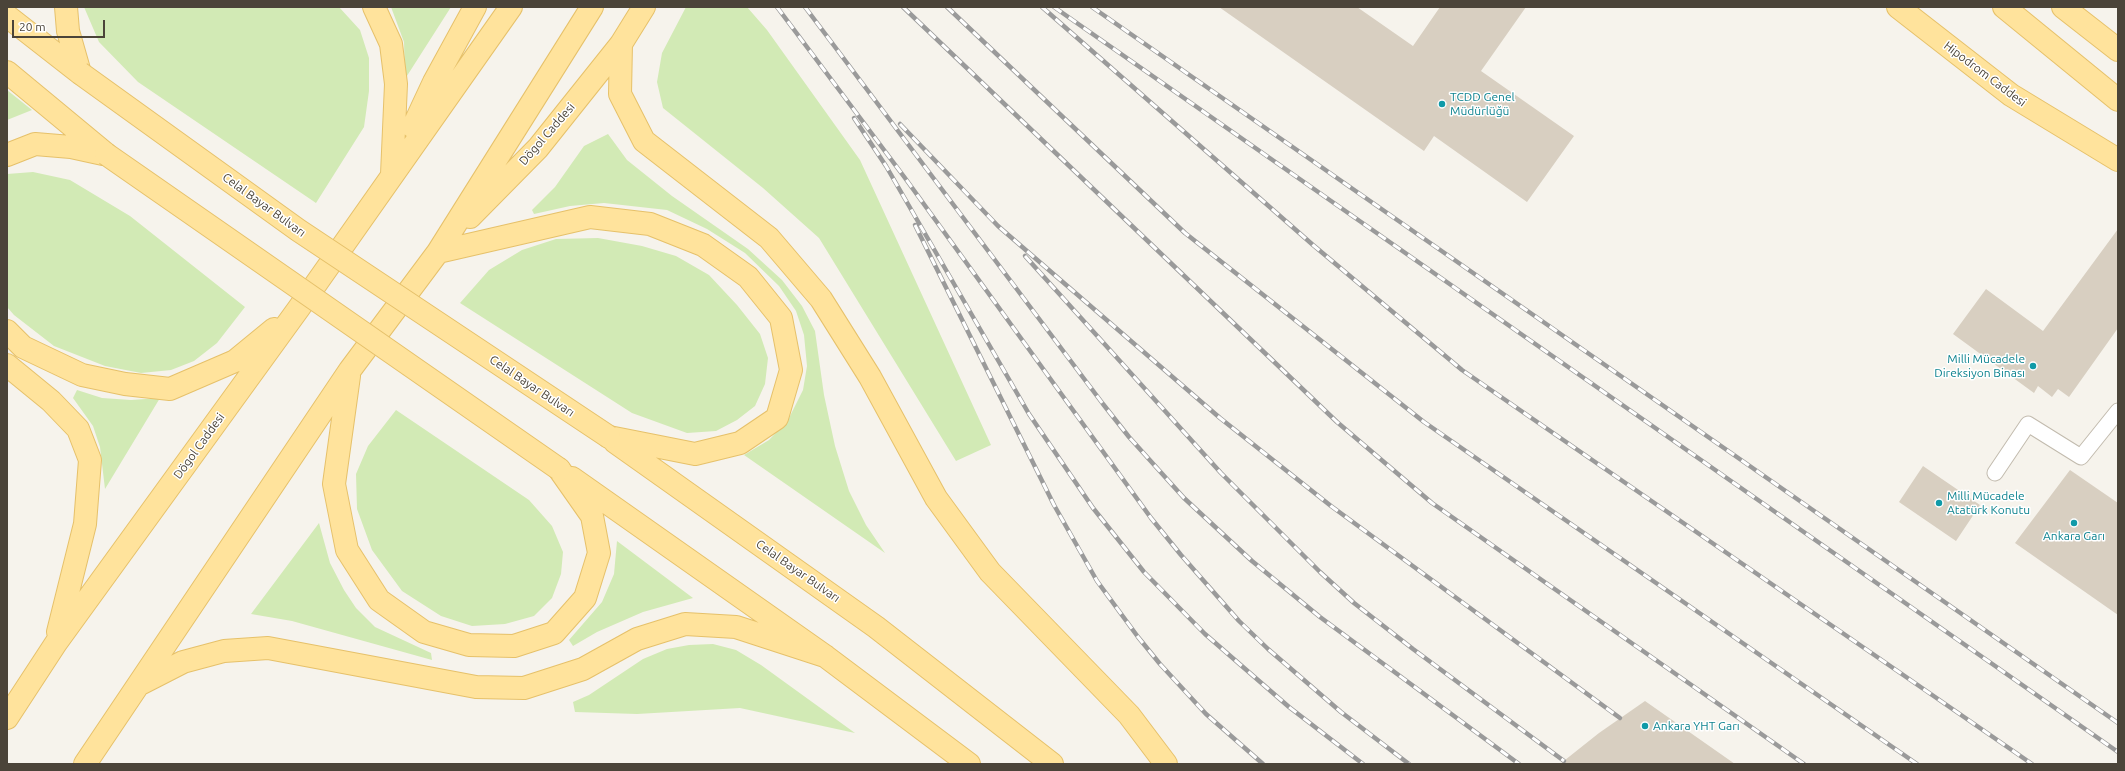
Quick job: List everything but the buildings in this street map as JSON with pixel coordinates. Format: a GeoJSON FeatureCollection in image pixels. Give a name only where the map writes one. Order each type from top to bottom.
{"type":"FeatureCollection","features":[{"type":"Feature","properties":{"kind":"main road"},"geometry":{"type":"LineString","coordinates":[[66,7],[68,31],[80,73]]}},
{"type":"Feature","properties":{"kind":"main road"},"geometry":{"type":"LineString","coordinates":[[374,7],[391,44],[396,84],[392,174]]}},
{"type":"Feature","properties":{"kind":"main road","name":"Dögol Caddesi"},"geometry":{"type":"LineString","coordinates":[[392,174],[434,82],[475,7]]}},
{"type":"Feature","properties":{"kind":"main road","name":"Dögol Caddesi"},"geometry":{"type":"LineString","coordinates":[[7,718],[56,643],[299,308],[511,7]]}},
{"type":"Feature","properties":{"kind":"main road","name":"Dögol Caddesi"},"geometry":{"type":"LineString","coordinates":[[85,764],[350,370],[438,252],[592,7]]}},
{"type":"Feature","properties":{"kind":"main road","name":"Dögol Caddesi"},"geometry":{"type":"LineString","coordinates":[[438,252],[538,148],[621,44],[644,7]]}},
{"type":"Feature","properties":{"kind":"main road","name":"Hipodrom Caddesi"},"geometry":{"type":"LineString","coordinates":[[1898,7],[2011,96],[2118,160]]}},
{"type":"Feature","properties":{"kind":"main road"},"geometry":{"type":"LineString","coordinates":[[2004,7],[2118,100]]}},
{"type":"Feature","properties":{"kind":"main road"},"geometry":{"type":"LineString","coordinates":[[2063,7],[2118,50]]}},
{"type":"Feature","properties":{"kind":"main road","name":"Celal Bayar Bulvarı"},"geometry":{"type":"LineString","coordinates":[[7,16],[80,73],[298,230],[609,438],[876,626],[1052,764]]}},
{"type":"Feature","properties":{"kind":"main road"},"geometry":{"type":"LineString","coordinates":[[621,44],[620,94],[644,141],[769,238],[821,298],[870,377],[936,498],[990,572],[1129,715],[1166,764]]}},
{"type":"Feature","properties":{"kind":"main road"},"geometry":{"type":"LineString","coordinates":[[7,72],[106,154],[825,656],[969,764]]}},
{"type":"Feature","properties":{"kind":"main road"},"geometry":{"type":"LineString","coordinates":[[7,155],[35,144],[71,147],[106,154]]}},
{"type":"Feature","properties":{"kind":"main road"},"geometry":{"type":"LineString","coordinates":[[438,252],[590,217],[650,224],[703,245],[748,277],[780,318],[791,370],[777,418],[740,443],[695,454],[609,438]]}},
{"type":"Feature","properties":{"kind":"main road"},"geometry":{"type":"LineString","coordinates":[[7,331],[23,347],[82,376],[125,384],[170,389],[235,361],[299,308]]}},
{"type":"Feature","properties":{"kind":"main road"},"geometry":{"type":"LineString","coordinates":[[7,365],[51,401],[78,429],[90,460],[85,524],[56,643]]}},
{"type":"Feature","properties":{"kind":"main road"},"geometry":{"type":"LineString","coordinates":[[350,370],[334,484],[347,550],[379,600],[424,632],[469,645],[514,646],[554,633],[585,598],[599,553],[594,523],[592,516],[559,470]]}},
{"type":"Feature","properties":{"kind":"main road"},"geometry":{"type":"LineString","coordinates":[[140,684],[183,662],[224,651],[268,648],[476,687],[524,688],[583,669],[637,639],[686,624],[736,627],[825,656]]}},
{"type":"Feature","properties":{"kind":"lane"},"geometry":{"type":"LineString","coordinates":[[1995,473],[2028,424],[2081,457],[2118,411]]}},
{"type":"Feature","properties":{"kind":"green space"},"geometry":{"type":"Polygon","coordinates":[[[84,7],[339,7],[360,30],[369,58],[369,91],[364,127],[316,203],[138,82],[99,42],[84,7]]]}},
{"type":"Feature","properties":{"kind":"green space"},"geometry":{"type":"Polygon","coordinates":[[[391,7],[451,7],[405,79],[404,42],[391,7]]]}},
{"type":"Feature","properties":{"kind":"green space"},"geometry":{"type":"Polygon","coordinates":[[[686,7],[747,7],[767,30],[860,160],[991,445],[956,461],[819,238],[763,188],[663,108],[657,82],[662,53],[686,7]]]}},
{"type":"Feature","properties":{"kind":"green space"},"geometry":{"type":"Polygon","coordinates":[[[7,90],[32,110],[7,120],[7,90]]]}},
{"type":"Feature","properties":{"kind":"green space"},"geometry":{"type":"Polygon","coordinates":[[[608,134],[627,160],[672,196],[748,249],[782,280],[802,306],[815,331],[824,395],[835,446],[849,491],[866,525],[885,553],[744,455],[769,440],[788,420],[803,390],[807,366],[804,335],[796,311],[779,286],[745,253],[707,229],[667,210],[604,203],[570,206],[534,214],[532,210],[555,187],[584,146],[608,134]]]}},
{"type":"Feature","properties":{"kind":"green space"},"geometry":{"type":"Polygon","coordinates":[[[33,172],[70,180],[130,216],[245,307],[217,343],[194,361],[171,370],[141,373],[105,366],[54,346],[14,315],[7,307],[7,174],[33,172]]]}},
{"type":"Feature","properties":{"kind":"green space"},"geometry":{"type":"Polygon","coordinates":[[[598,238],[642,246],[676,256],[709,275],[737,305],[760,334],[768,358],[765,384],[755,406],[737,420],[716,431],[687,433],[632,413],[460,303],[489,270],[522,250],[556,239],[598,238]]]}},
{"type":"Feature","properties":{"kind":"green space"},"geometry":{"type":"Polygon","coordinates":[[[77,390],[102,398],[131,400],[160,398],[105,489],[100,447],[93,426],[73,398],[77,390]]]}},
{"type":"Feature","properties":{"kind":"green space"},"geometry":{"type":"Polygon","coordinates":[[[396,410],[529,500],[552,526],[563,552],[561,574],[552,598],[534,616],[505,624],[472,626],[441,616],[402,591],[372,550],[357,509],[356,474],[368,446],[396,410]]]}},
{"type":"Feature","properties":{"kind":"green space"},"geometry":{"type":"Polygon","coordinates":[[[319,523],[330,563],[344,590],[356,608],[375,627],[431,653],[432,660],[292,621],[251,614],[319,523]]]}},
{"type":"Feature","properties":{"kind":"green space"},"geometry":{"type":"Polygon","coordinates":[[[617,541],[693,598],[643,612],[597,632],[573,646],[569,640],[602,602],[614,574],[617,541]]]}},
{"type":"Feature","properties":{"kind":"green space"},"geometry":{"type":"Polygon","coordinates":[[[713,644],[736,650],[761,665],[855,733],[740,708],[637,714],[575,712],[573,702],[589,695],[643,659],[667,649],[689,645],[713,644]]]}},
{"type":"Feature","properties":{"kind":"railway"},"geometry":{"type":"LineString","coordinates":[[777,7],[905,178],[1151,518],[1181,555],[1239,621],[1268,649],[1341,712],[1409,764]]}},
{"type":"Feature","properties":{"kind":"railway"},"geometry":{"type":"LineString","coordinates":[[805,7],[1103,404],[1129,437],[1184,498],[1252,561],[1320,617],[1519,764]]}},
{"type":"Feature","properties":{"kind":"railway"},"geometry":{"type":"LineString","coordinates":[[903,7],[1337,422],[1432,503],[1804,764]]}},
{"type":"Feature","properties":{"kind":"railway"},"geometry":{"type":"LineString","coordinates":[[947,7],[1185,233],[1424,422],[1917,764]]}},
{"type":"Feature","properties":{"kind":"railway"},"geometry":{"type":"LineString","coordinates":[[1042,7],[1313,245],[1462,370],[2032,764]]}},
{"type":"Feature","properties":{"kind":"railway"},"geometry":{"type":"LineString","coordinates":[[1054,7],[2118,752]]}},
{"type":"Feature","properties":{"kind":"railway"},"geometry":{"type":"LineString","coordinates":[[1092,7],[2118,723]]}},
{"type":"Feature","properties":{"kind":"railway"},"geometry":{"type":"LineString","coordinates":[[854,118],[886,166],[1029,414],[1093,508],[1144,572],[1205,634],[1289,707],[1363,764]]}},
{"type":"Feature","properties":{"kind":"railway"},"geometry":{"type":"LineString","coordinates":[[900,124],[998,226],[1220,418],[1331,506],[1620,718]]}},
{"type":"Feature","properties":{"kind":"railway"},"geometry":{"type":"LineString","coordinates":[[915,225],[1054,505],[1097,581],[1160,664],[1206,714],[1263,764]]}},
{"type":"Feature","properties":{"kind":"railway"},"geometry":{"type":"LineString","coordinates":[[1025,256],[1221,473],[1320,572],[1354,603],[1413,649],[1564,761]]}},
{"type":"Feature","properties":{"kind":"place","name":"TCDD Genel Müdürlüğü"},"geometry":{"type":"Point","coordinates":[1442,104]}},
{"type":"Feature","properties":{"kind":"place","name":"Milli Mücadele Direksiyon Binası"},"geometry":{"type":"Point","coordinates":[2033,366]}},
{"type":"Feature","properties":{"kind":"place","name":"Milli Mücadele Atatürk Konutu"},"geometry":{"type":"Point","coordinates":[1939,503]}},
{"type":"Feature","properties":{"kind":"place","name":"Ankara Garı"},"geometry":{"type":"Point","coordinates":[2074,523]}},
{"type":"Feature","properties":{"kind":"place","name":"Ankara YHT Garı"},"geometry":{"type":"Point","coordinates":[1645,726]}}]}
